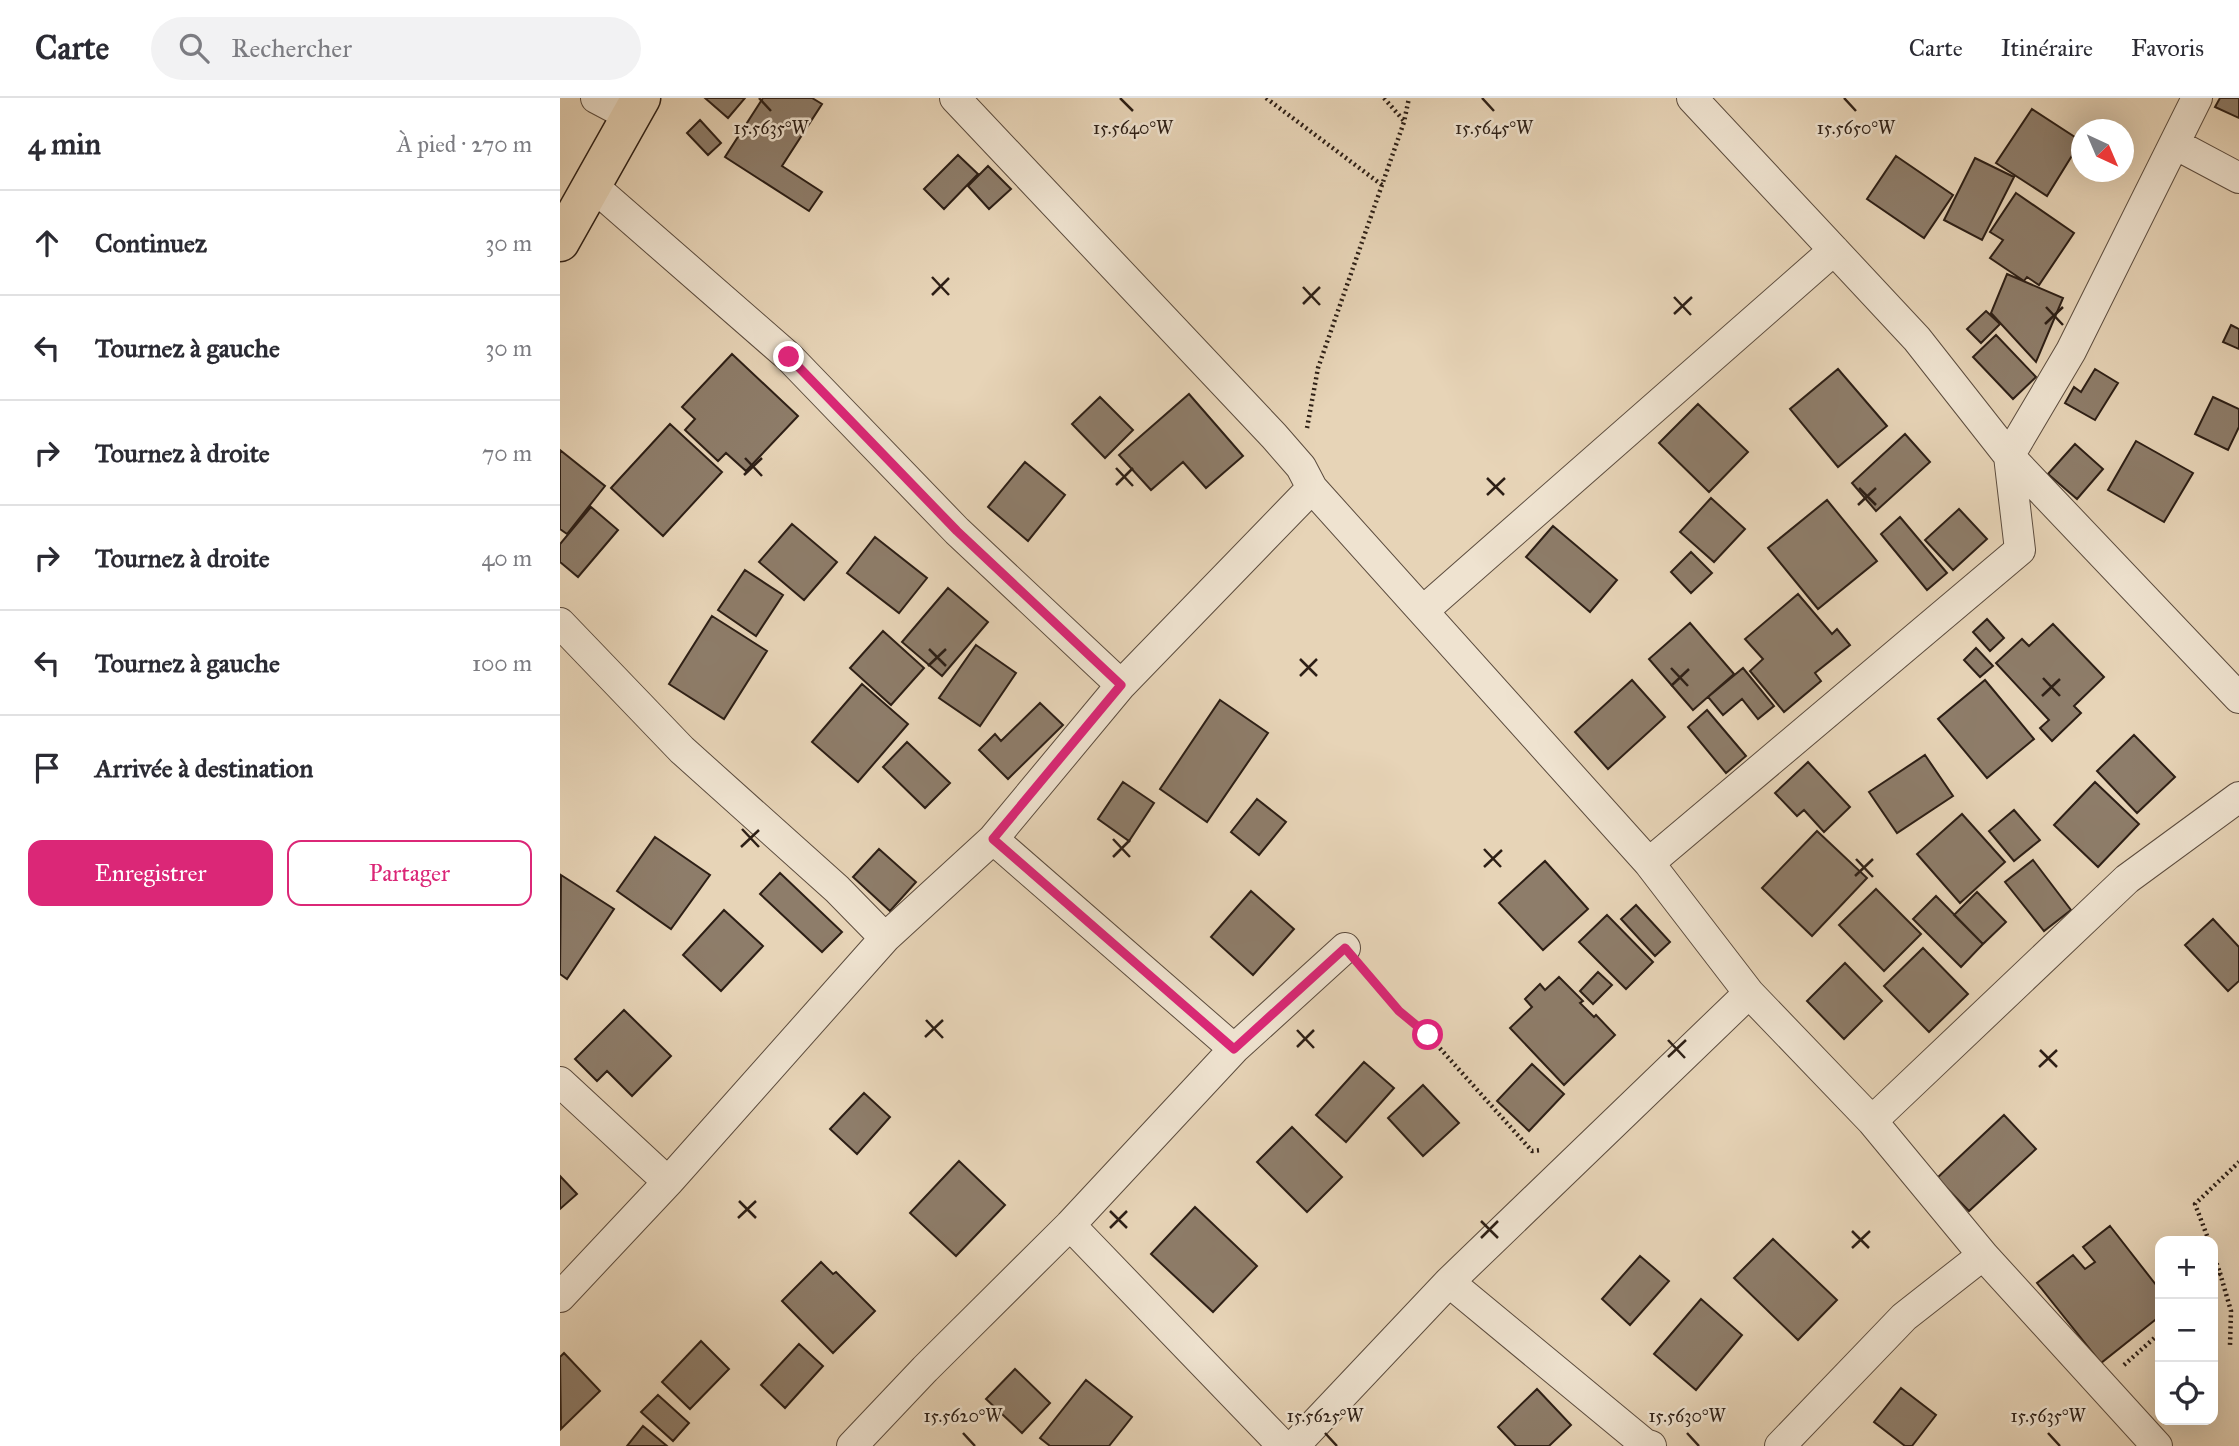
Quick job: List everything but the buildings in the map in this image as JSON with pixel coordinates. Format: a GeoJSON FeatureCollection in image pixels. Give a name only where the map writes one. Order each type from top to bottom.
{"type":"FeatureCollection","features":[{"type":"Feature","properties":{"kind":"main road"},"geometry":{"type":"LineString","coordinates":[[560,242],[635,107]]}},
{"type":"Feature","properties":{"kind":"street"},"geometry":{"type":"LineString","coordinates":[[596,98],[635,107]]}},
{"type":"Feature","properties":{"kind":"street"},"geometry":{"type":"LineString","coordinates":[[955,98],[1306,477],[1649,863],[1749,993],[1872,1121],[1983,1255],[2157,1446]]}},
{"type":"Feature","properties":{"kind":"street"},"geometry":{"type":"LineString","coordinates":[[1692,98],[1917,339],[2009,456],[2239,698]]}},
{"type":"Feature","properties":{"kind":"street"},"geometry":{"type":"LineString","coordinates":[[1649,863],[2020,550],[2009,456],[2071,351],[2197,98]]}},
{"type":"Feature","properties":{"kind":"street"},"geometry":{"type":"LineString","coordinates":[[2175,144],[2239,178]]}},
{"type":"Feature","properties":{"kind":"street"},"geometry":{"type":"LineString","coordinates":[[593,186],[789,357],[957,531],[1121,685]]}},
{"type":"Feature","properties":{"kind":"street"},"geometry":{"type":"LineString","coordinates":[[1423,611],[1834,250]]}},
{"type":"Feature","properties":{"kind":"street"},"geometry":{"type":"LineString","coordinates":[[560,1297],[668,1182],[885,938],[993,839],[1121,685],[1306,477]]}},
{"type":"Feature","properties":{"kind":"street"},"geometry":{"type":"LineString","coordinates":[[560,623],[682,750],[837,889],[885,938]]}},
{"type":"Feature","properties":{"kind":"street"},"geometry":{"type":"LineString","coordinates":[[1872,1121],[2127,879],[2239,797]]}},
{"type":"Feature","properties":{"kind":"street"},"geometry":{"type":"LineString","coordinates":[[993,839],[1234,1049]]}},
{"type":"Feature","properties":{"kind":"street"},"geometry":{"type":"LineString","coordinates":[[852,1446],[925,1369],[1070,1225],[1234,1049],[1345,948]]}},
{"type":"Feature","properties":{"kind":"street"},"geometry":{"type":"LineString","coordinates":[[1294,1446],[1449,1282],[1749,993]]}},
{"type":"Feature","properties":{"kind":"street"},"geometry":{"type":"LineString","coordinates":[[560,1082],[668,1182]]}},
{"type":"Feature","properties":{"kind":"street"},"geometry":{"type":"LineString","coordinates":[[1070,1225],[1283,1446]]}},
{"type":"Feature","properties":{"kind":"street"},"geometry":{"type":"LineString","coordinates":[[1780,1446],[1904,1317],[1983,1255]]}},
{"type":"Feature","properties":{"kind":"street"},"geometry":{"type":"LineString","coordinates":[[1449,1282],[1647,1445]]}},
{"type":"Feature","properties":{"kind":"path"},"geometry":{"type":"LineString","coordinates":[[1266,98],[1382,185]]}},
{"type":"Feature","properties":{"kind":"path"},"geometry":{"type":"LineString","coordinates":[[1384,98],[1404,122]]}},
{"type":"Feature","properties":{"kind":"path"},"geometry":{"type":"LineString","coordinates":[[1306,477],[1318,368],[1404,122],[1409,98]]}},
{"type":"Feature","properties":{"kind":"path"},"geometry":{"type":"LineString","coordinates":[[1345,948],[1399,1011],[1428,1035],[1532,1152]]}},
{"type":"Feature","properties":{"kind":"path"},"geometry":{"type":"LineString","coordinates":[[2207,1236],[2196,1205],[2239,1161]]}},
{"type":"Feature","properties":{"kind":"path"},"geometry":{"type":"LineString","coordinates":[[2218,1267],[2231,1311],[2230,1345]]}},
{"type":"Feature","properties":{"kind":"path"},"geometry":{"type":"LineString","coordinates":[[2102,1385],[2155,1338]]}},
{"type":"Feature","properties":{"kind":"route"},"geometry":{"type":"LineString","coordinates":[[789,357],[957,531],[1121,685],[993,839],[1234,1049],[1345,948],[1399,1011],[1428,1035]]}}]}
